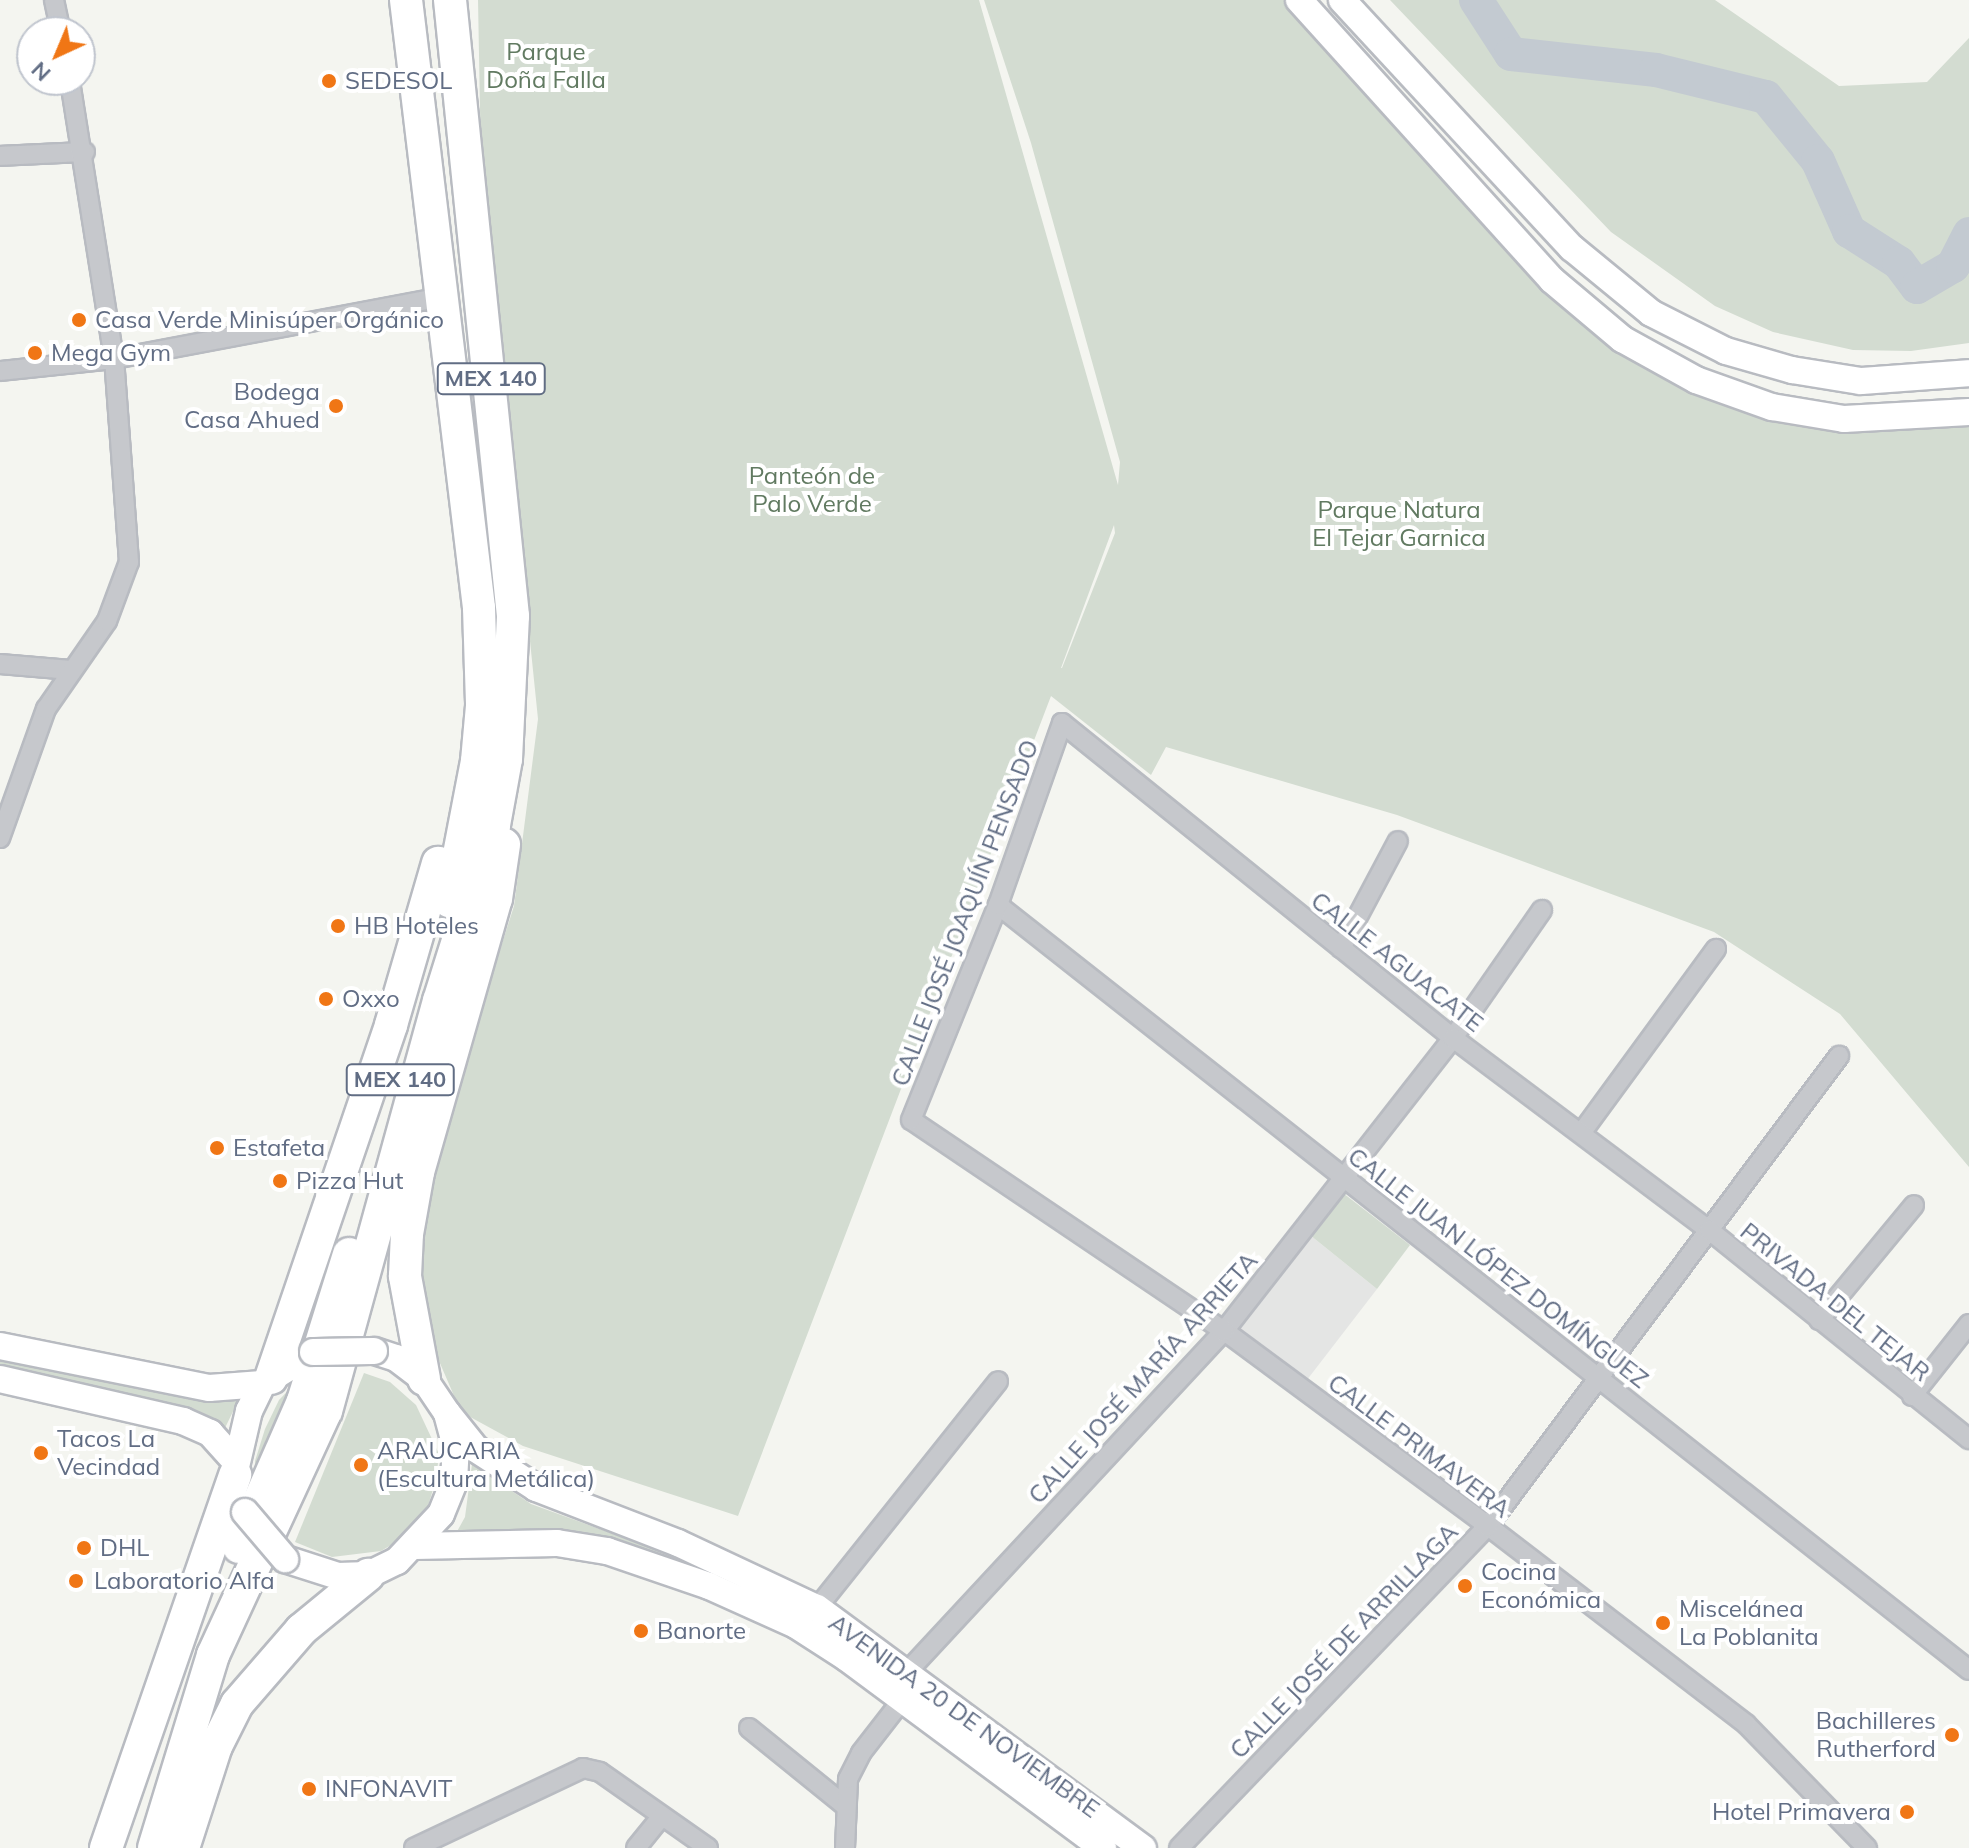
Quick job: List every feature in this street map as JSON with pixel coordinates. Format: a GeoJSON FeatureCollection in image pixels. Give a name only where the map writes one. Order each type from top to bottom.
{"type":"FeatureCollection","features":[{"type":"Feature","properties":{"kind":"highway","name":"MEX 140"},"geometry":{"type":"LineString","coordinates":[[133,1848],[194,1646],[286,1445],[333,1308],[454,886],[482,706],[479,608],[438,298],[406,0]]}},
{"type":"Feature","properties":{"kind":"highway","name":"MEX 140"},"geometry":{"type":"LineString","coordinates":[[154,1848],[213,1655],[326,1411],[494,825],[506,759],[513,616],[450,0]]}},
{"type":"Feature","properties":{"kind":"highway"},"geometry":{"type":"LineString","coordinates":[[267,1381],[391,1025],[435,881],[461,749],[482,706]]}},
{"type":"Feature","properties":{"kind":"highway"},"geometry":{"type":"LineString","coordinates":[[424,1379],[405,1276],[407,1234],[418,1172],[496,899],[508,808],[506,759]]}},
{"type":"Feature","properties":{"kind":"highway"},"geometry":{"type":"LineString","coordinates":[[106,1848],[235,1469]]}},
{"type":"Feature","properties":{"kind":"highway"},"geometry":{"type":"LineString","coordinates":[[183,1848],[216,1746],[237,1704],[301,1630],[368,1575]]}},
{"type":"Feature","properties":{"kind":"main road"},"geometry":{"type":"LineString","coordinates":[[1299,0],[1552,280],[1622,339],[1696,380],[1772,407],[1844,419],[1918,419],[1969,412]]}},
{"type":"Feature","properties":{"kind":"main road"},"geometry":{"type":"LineString","coordinates":[[1342,0],[1572,248],[1651,313],[1726,351],[1792,370],[1861,381],[1969,373]]}},
{"type":"Feature","properties":{"kind":"main road"},"geometry":{"type":"LineString","coordinates":[[0,1346],[209,1388],[267,1381],[313,1352],[374,1351],[396,1358],[424,1379],[447,1413],[456,1447],[454,1482],[441,1514],[415,1546],[368,1575],[338,1576],[285,1559],[245,1512],[235,1469],[210,1433],[183,1421],[0,1379]]}},
{"type":"Feature","properties":{"kind":"main road"},"geometry":{"type":"LineString","coordinates":[[235,1469],[267,1381]]}},
{"type":"Feature","properties":{"kind":"main road","name":"AVENIDA 20 DE NOVIEMBRE"},"geometry":{"type":"LineString","coordinates":[[447,1413],[476,1449],[536,1488],[678,1543],[817,1608],[1143,1848]]}},
{"type":"Feature","properties":{"kind":"main road","name":"AVENIDA 20 DE NOVIEMBRE"},"geometry":{"type":"LineString","coordinates":[[415,1546],[508,1541],[607,1551],[709,1586],[796,1625],[903,1699],[1103,1848]]}},
{"type":"Feature","properties":{"kind":"street"},"geometry":{"type":"LineString","coordinates":[[0,838],[32,740],[71,670],[107,621],[129,562],[114,359],[85,152],[73,96]]}},
{"type":"Feature","properties":{"kind":"street"},"geometry":{"type":"LineString","coordinates":[[0,156],[85,152]]}},
{"type":"Feature","properties":{"kind":"street"},"geometry":{"type":"LineString","coordinates":[[0,371],[114,359],[438,298]]}},
{"type":"Feature","properties":{"kind":"street"},"geometry":{"type":"LineString","coordinates":[[0,664],[71,670]]}},
{"type":"Feature","properties":{"kind":"street","name":"CALLE JOSÉ JOAQUÍN PENSADO"},"geometry":{"type":"LineString","coordinates":[[911,1120],[998,905],[1062,723]]}},
{"type":"Feature","properties":{"kind":"street","name":"CALLE AGUACATE"},"geometry":{"type":"LineString","coordinates":[[1062,723],[1453,1038],[1709,1230]]}},
{"type":"Feature","properties":{"kind":"street"},"geometry":{"type":"LineString","coordinates":[[1341,948],[1398,841]]}},
{"type":"Feature","properties":{"kind":"street","name":"CALLE JUAN LÓPEZ DOMÍNGUEZ"},"geometry":{"type":"LineString","coordinates":[[998,905],[1969,1670]]}},
{"type":"Feature","properties":{"kind":"street","name":"CALLE JOSÉ MARÍA ARRIETA"},"geometry":{"type":"LineString","coordinates":[[907,1672],[1224,1331],[1453,1038],[1542,910]]}},
{"type":"Feature","properties":{"kind":"street"},"geometry":{"type":"LineString","coordinates":[[1582,1132],[1716,949]]}},
{"type":"Feature","properties":{"kind":"street","name":"CALLE JOSÉ DE ARRILLAGA"},"geometry":{"type":"LineString","coordinates":[[1179,1848],[1488,1526],[1839,1056]]}},
{"type":"Feature","properties":{"kind":"street","name":"CALLE PRIMAVERA"},"geometry":{"type":"LineString","coordinates":[[911,1120],[1224,1331],[1488,1526],[1746,1724],[1867,1848]]}},
{"type":"Feature","properties":{"kind":"street"},"geometry":{"type":"LineString","coordinates":[[1819,1320],[1914,1205]]}},
{"type":"Feature","properties":{"kind":"street","name":"PRIVADA DEL TEJAR"},"geometry":{"type":"LineString","coordinates":[[1709,1230],[1969,1439]]}},
{"type":"Feature","properties":{"kind":"street"},"geometry":{"type":"LineString","coordinates":[[1912,1396],[1969,1324]]}},
{"type":"Feature","properties":{"kind":"street"},"geometry":{"type":"LineString","coordinates":[[817,1608],[998,1381]]}},
{"type":"Feature","properties":{"kind":"street"},"geometry":{"type":"LineString","coordinates":[[845,1848],[844,1805],[848,1779],[861,1753],[903,1699]]}},
{"type":"Feature","properties":{"kind":"street"},"geometry":{"type":"LineString","coordinates":[[749,1728],[844,1805]]}},
{"type":"Feature","properties":{"kind":"street"},"geometry":{"type":"LineString","coordinates":[[414,1848],[583,1768],[600,1772],[708,1848]]}},
{"type":"Feature","properties":{"kind":"street"},"geometry":{"type":"LineString","coordinates":[[636,1848],[662,1816]]}},
{"type":"Feature","properties":{"kind":"shaded area"},"geometry":{"type":"Polygon","coordinates":[[[1300,1227],[1377,1289],[1300,1389],[1219,1328],[1300,1227]]]}},
{"type":"Feature","properties":{"kind":"green space"},"geometry":{"type":"Polygon","coordinates":[[[478,0],[979,0],[1118,485],[1120,462],[1031,143],[984,0],[1285,0],[1585,311],[1756,404],[1969,417],[1969,1167],[1840,1014],[1714,932],[1397,815],[1166,747],[1151,775],[1051,696],[738,1516],[523,1446],[461,1412],[433,1347],[415,1265],[427,1178],[514,906],[538,719],[481,164],[478,0]],[[1114,525],[1061,668],[1062,668],[1115,533],[1114,525]]]}},
{"type":"Feature","properties":{"kind":"green space"},"geometry":{"type":"Polygon","coordinates":[[[1390,0],[1715,0],[1839,86],[1927,82],[1969,38],[1969,343],[1911,351],[1853,350],[1773,332],[1715,306],[1611,232],[1390,0]]]}},
{"type":"Feature","properties":{"kind":"green space"},"geometry":{"type":"Polygon","coordinates":[[[1334,1186],[1410,1245],[1377,1289],[1300,1227],[1334,1186]]]}},
{"type":"Feature","properties":{"kind":"green space"},"geometry":{"type":"Polygon","coordinates":[[[0,1353],[239,1399],[225,1428],[186,1412],[0,1367],[0,1353]]]}},
{"type":"Feature","properties":{"kind":"green space"},"geometry":{"type":"Polygon","coordinates":[[[364,1373],[390,1382],[416,1405],[439,1454],[436,1480],[427,1509],[406,1536],[381,1551],[332,1557],[295,1542],[364,1373]]]}},
{"type":"Feature","properties":{"kind":"green space"},"geometry":{"type":"Polygon","coordinates":[[[304,1374],[256,1491],[255,1461],[265,1429],[279,1400],[304,1374]]]}},
{"type":"Feature","properties":{"kind":"green space"},"geometry":{"type":"Polygon","coordinates":[[[472,1464],[531,1504],[660,1551],[800,1613],[1127,1848],[1119,1848],[841,1643],[757,1595],[595,1535],[521,1531],[454,1537],[465,1517],[472,1464]]]}},
{"type":"Feature","properties":{"kind":"waterway"},"geometry":{"type":"LineString","coordinates":[[1476,0],[1511,54],[1656,70],[1766,97],[1818,161],[1849,231],[1899,263],[1917,287],[1953,266],[1969,234]]}},
{"type":"Feature","properties":{"kind":"place","name":"SEDESOL"},"geometry":{"type":"Point","coordinates":[329,81]}},
{"type":"Feature","properties":{"kind":"place","name":"Casa Verde Minisúper Orgánico"},"geometry":{"type":"Point","coordinates":[79,320]}},
{"type":"Feature","properties":{"kind":"place","name":"Mega Gym"},"geometry":{"type":"Point","coordinates":[35,353]}},
{"type":"Feature","properties":{"kind":"place","name":"Bodega Casa Ahued"},"geometry":{"type":"Point","coordinates":[336,406]}},
{"type":"Feature","properties":{"kind":"place","name":"HB Hoteles"},"geometry":{"type":"Point","coordinates":[338,926]}},
{"type":"Feature","properties":{"kind":"place","name":"Oxxo"},"geometry":{"type":"Point","coordinates":[326,999]}},
{"type":"Feature","properties":{"kind":"place","name":"Estafeta"},"geometry":{"type":"Point","coordinates":[217,1148]}},
{"type":"Feature","properties":{"kind":"place","name":"Pizza Hut"},"geometry":{"type":"Point","coordinates":[280,1181]}},
{"type":"Feature","properties":{"kind":"place","name":"Tacos La Vecindad"},"geometry":{"type":"Point","coordinates":[41,1453]}},
{"type":"Feature","properties":{"kind":"place","name":"ARAUCARIA (Escultura Metálica)"},"geometry":{"type":"Point","coordinates":[361,1465]}},
{"type":"Feature","properties":{"kind":"place","name":"DHL"},"geometry":{"type":"Point","coordinates":[84,1548]}},
{"type":"Feature","properties":{"kind":"place","name":"Laboratorio Alfa"},"geometry":{"type":"Point","coordinates":[76,1581]}},
{"type":"Feature","properties":{"kind":"place","name":"Cocina Económica"},"geometry":{"type":"Point","coordinates":[1465,1586]}},
{"type":"Feature","properties":{"kind":"place","name":"Miscelánea La Poblanita"},"geometry":{"type":"Point","coordinates":[1663,1623]}},
{"type":"Feature","properties":{"kind":"place","name":"Banorte"},"geometry":{"type":"Point","coordinates":[641,1631]}},
{"type":"Feature","properties":{"kind":"place","name":"Bachilleres Rutherford"},"geometry":{"type":"Point","coordinates":[1952,1735]}},
{"type":"Feature","properties":{"kind":"place","name":"INFONAVIT"},"geometry":{"type":"Point","coordinates":[309,1789]}},
{"type":"Feature","properties":{"kind":"place","name":"Hotel Primavera"},"geometry":{"type":"Point","coordinates":[1907,1812]}},
{"type":"Feature","properties":{"kind":"park label","name":"Parque Doña Falla"},"geometry":{"type":"Point","coordinates":[546,66]}},
{"type":"Feature","properties":{"kind":"park label","name":"Panteón de Palo Verde"},"geometry":{"type":"Point","coordinates":[812,490]}},
{"type":"Feature","properties":{"kind":"park label","name":"Parque Natura El Tejar Garnica"},"geometry":{"type":"Point","coordinates":[1399,524]}}]}
